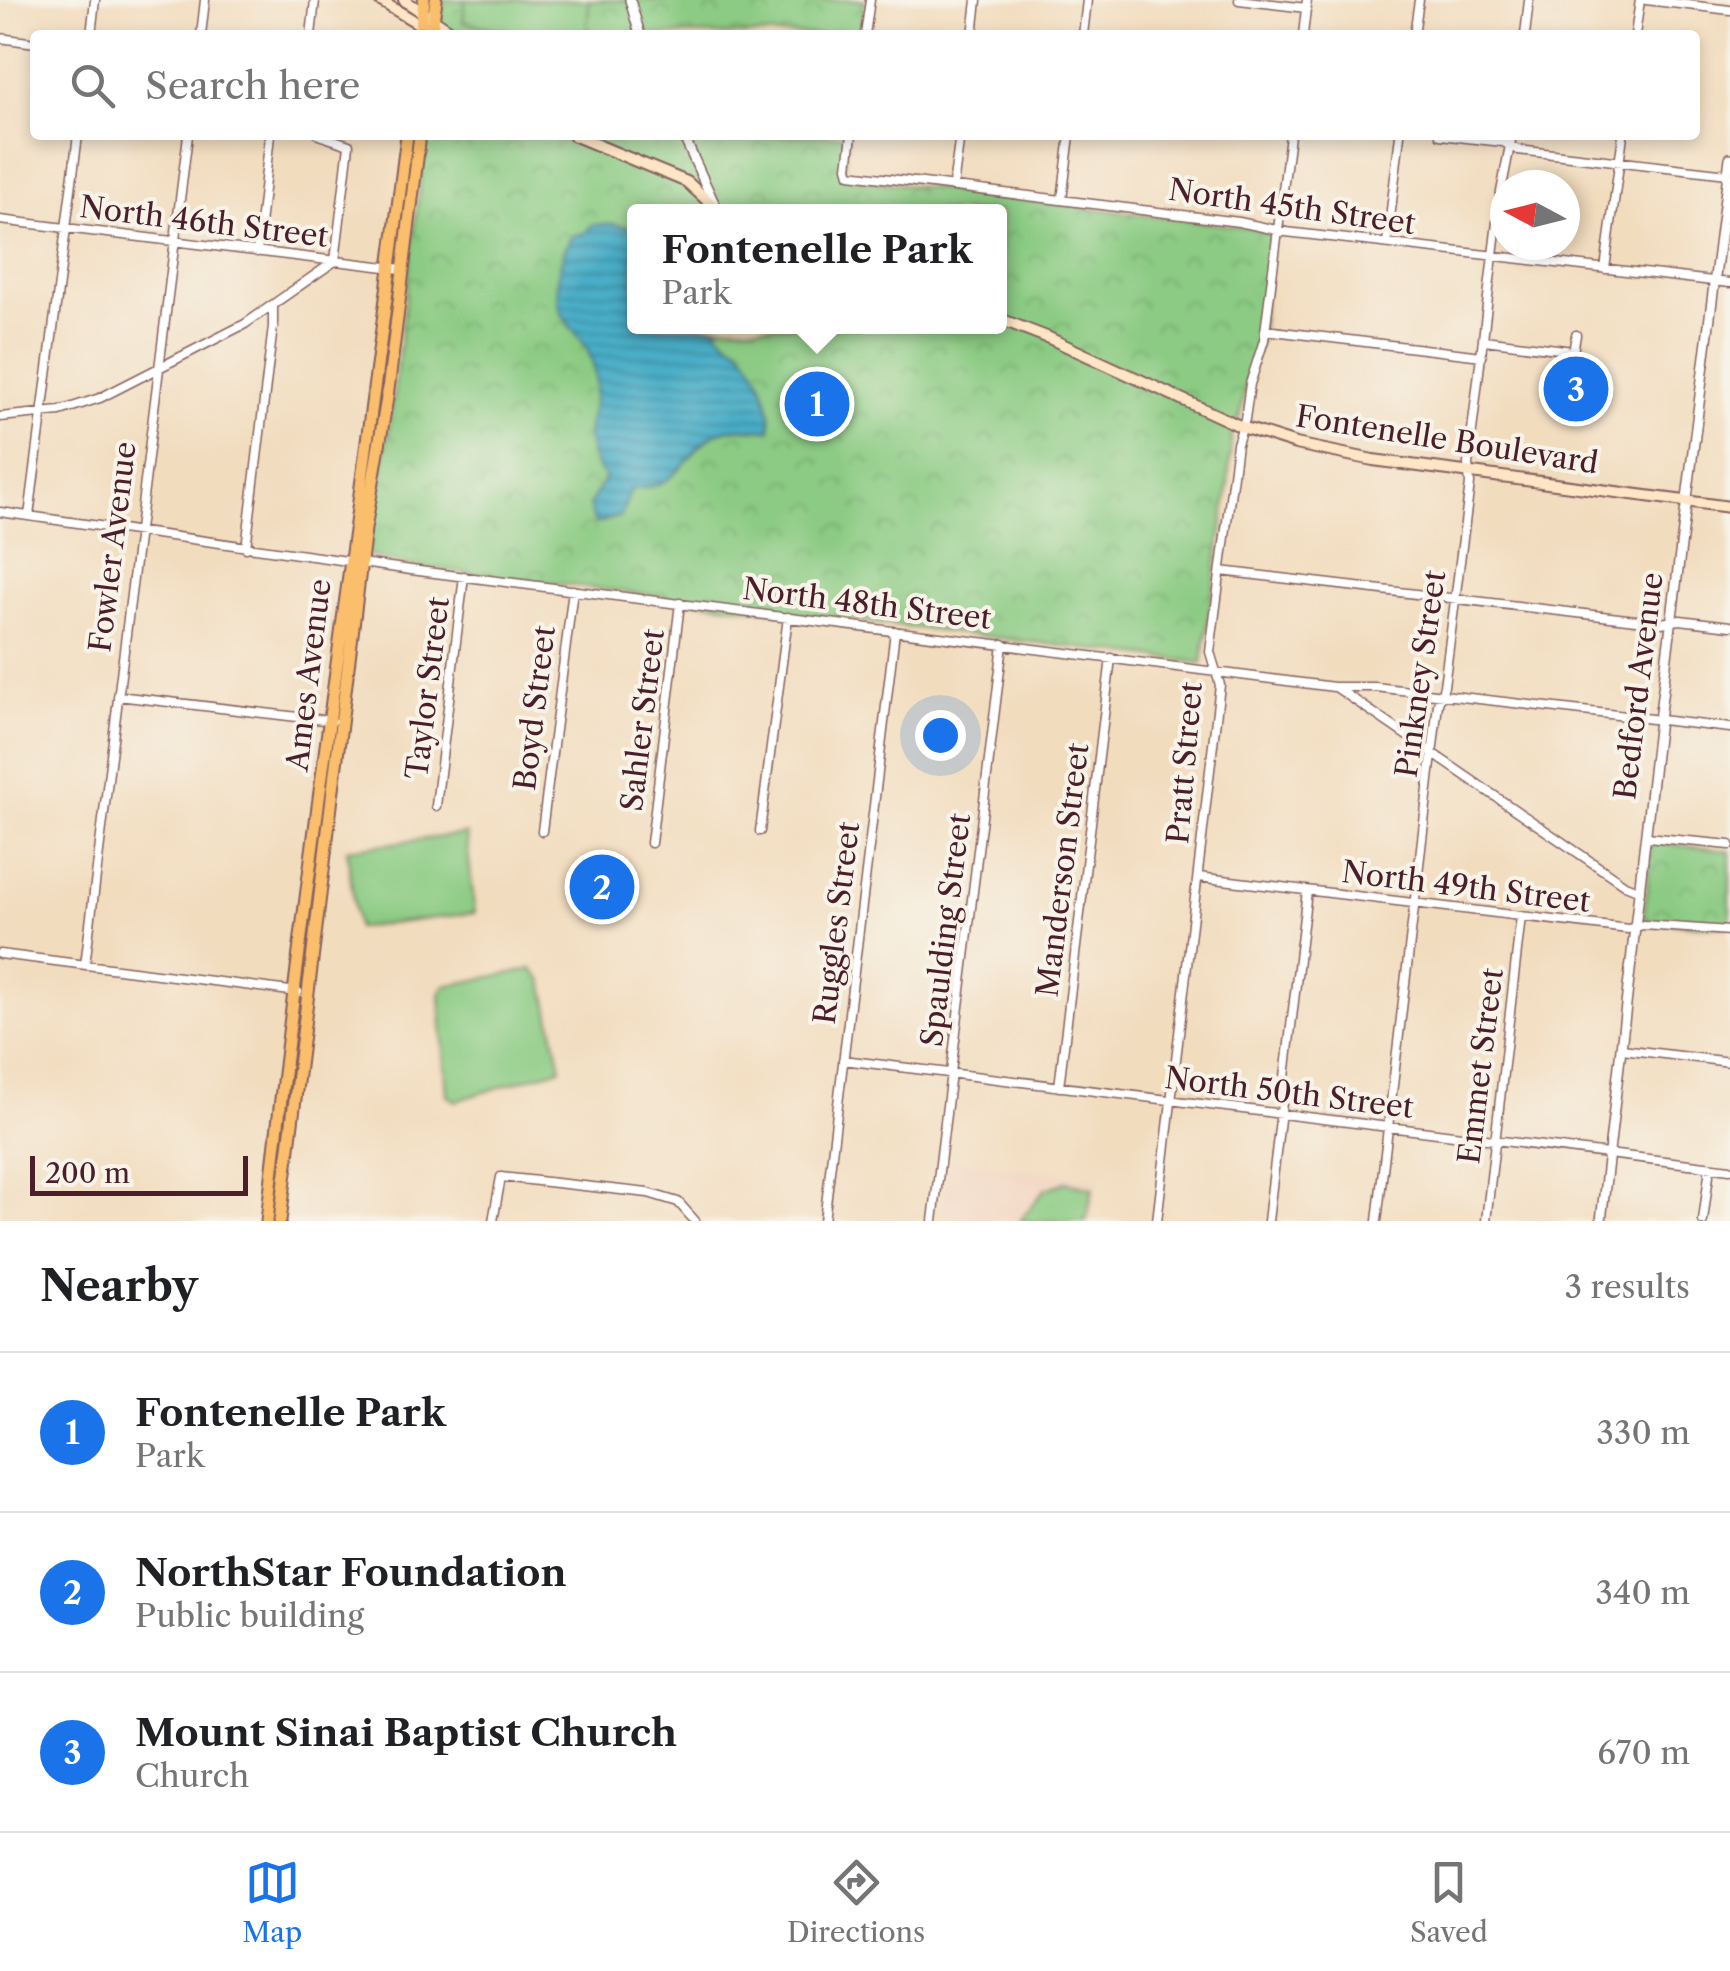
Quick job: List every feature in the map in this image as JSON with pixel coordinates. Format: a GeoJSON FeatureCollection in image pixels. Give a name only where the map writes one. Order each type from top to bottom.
{"type":"FeatureCollection","features":[{"type":"Feature","properties":{"kind":"main road"},"geometry":{"type":"LineString","coordinates":[[380,0],[428,24]]}},
{"type":"Feature","properties":{"kind":"main road"},"geometry":{"type":"LineString","coordinates":[[404,0],[428,24]]}},
{"type":"Feature","properties":{"kind":"main road"},"geometry":{"type":"LineString","coordinates":[[428,24],[436,0]]}},
{"type":"Feature","properties":{"kind":"main road"},"geometry":{"type":"LineString","coordinates":[[408,140],[406,184],[412,198]]}},
{"type":"Feature","properties":{"kind":"main road","name":"Ames Avenue"},"geometry":{"type":"LineString","coordinates":[[280,1221],[302,993],[354,562],[396,269],[408,140]]}},
{"type":"Feature","properties":{"kind":"main road","name":"Ames Avenue"},"geometry":{"type":"LineString","coordinates":[[396,269],[412,198],[419,140]]}},
{"type":"Feature","properties":{"kind":"main road"},"geometry":{"type":"LineString","coordinates":[[585,140],[687,182],[713,204]]}},
{"type":"Feature","properties":{"kind":"main road","name":"Fontenelle Boulevard"},"geometry":{"type":"LineString","coordinates":[[1007,322],[1032,330],[1242,427],[1347,455],[1730,507]]}},
{"type":"Feature","properties":{"kind":"main road","name":"Ames Avenue"},"geometry":{"type":"LineString","coordinates":[[268,1221],[302,993]]}},
{"type":"Feature","properties":{"kind":"street"},"geometry":{"type":"LineString","coordinates":[[92,30],[95,0]]}},
{"type":"Feature","properties":{"kind":"street"},"geometry":{"type":"LineString","coordinates":[[202,30],[205,0]]}},
{"type":"Feature","properties":{"kind":"street"},"geometry":{"type":"LineString","coordinates":[[312,30],[315,0]]}},
{"type":"Feature","properties":{"kind":"street"},"geometry":{"type":"LineString","coordinates":[[630,0],[639,30]]}},
{"type":"Feature","properties":{"kind":"street"},"geometry":{"type":"LineString","coordinates":[[866,30],[870,0]]}},
{"type":"Feature","properties":{"kind":"street"},"geometry":{"type":"LineString","coordinates":[[973,30],[977,0]]}},
{"type":"Feature","properties":{"kind":"street"},"geometry":{"type":"LineString","coordinates":[[1083,30],[1087,0]]}},
{"type":"Feature","properties":{"kind":"street"},"geometry":{"type":"LineString","coordinates":[[1239,0],[1307,4],[1304,30]]}},
{"type":"Feature","properties":{"kind":"street"},"geometry":{"type":"LineString","coordinates":[[1415,30],[1419,0]]}},
{"type":"Feature","properties":{"kind":"street"},"geometry":{"type":"LineString","coordinates":[[1525,30],[1529,0]]}},
{"type":"Feature","properties":{"kind":"street"},"geometry":{"type":"LineString","coordinates":[[1636,30],[1643,0],[1730,10]]}},
{"type":"Feature","properties":{"kind":"street"},"geometry":{"type":"LineString","coordinates":[[0,38],[30,42]]}},
{"type":"Feature","properties":{"kind":"street"},"geometry":{"type":"LineString","coordinates":[[30,516],[77,140]]}},
{"type":"Feature","properties":{"kind":"street","name":"Fowler Avenue"},"geometry":{"type":"LineString","coordinates":[[85,965],[187,140]]}},
{"type":"Feature","properties":{"kind":"street"},"geometry":{"type":"LineString","coordinates":[[257,252],[269,140]]}},
{"type":"Feature","properties":{"kind":"street"},"geometry":{"type":"LineString","coordinates":[[0,417],[42,414],[85,404],[228,334],[334,261],[349,145],[334,140]]}},
{"type":"Feature","properties":{"kind":"street"},"geometry":{"type":"LineString","coordinates":[[685,140],[716,204]]}},
{"type":"Feature","properties":{"kind":"street","name":"North 45th Street"},"geometry":{"type":"LineString","coordinates":[[851,140],[848,172],[1490,256]]}},
{"type":"Feature","properties":{"kind":"street"},"geometry":{"type":"LineString","coordinates":[[953,187],[959,140]]}},
{"type":"Feature","properties":{"kind":"street"},"geometry":{"type":"LineString","coordinates":[[1062,200],[1069,140]]}},
{"type":"Feature","properties":{"kind":"street","name":"Pratt Street"},"geometry":{"type":"LineString","coordinates":[[1157,1221],[1220,685],[1210,652],[1237,444],[1250,384],[1262,353],[1289,140]]}},
{"type":"Feature","properties":{"kind":"street"},"geometry":{"type":"LineString","coordinates":[[1386,243],[1399,140]]}},
{"type":"Feature","properties":{"kind":"street"},"geometry":{"type":"LineString","coordinates":[[1484,140],[1620,162],[1728,174]]}},
{"type":"Feature","properties":{"kind":"street","name":"Pinkney Street"},"geometry":{"type":"LineString","coordinates":[[1506,170],[1512,140]]}},
{"type":"Feature","properties":{"kind":"street"},"geometry":{"type":"LineString","coordinates":[[1605,269],[1623,140]]}},
{"type":"Feature","properties":{"kind":"street","name":"Bedford Avenue"},"geometry":{"type":"LineString","coordinates":[[1601,1221],[1730,158]]}},
{"type":"Feature","properties":{"kind":"street"},"geometry":{"type":"LineString","coordinates":[[687,182],[694,178],[698,168]]}},
{"type":"Feature","properties":{"kind":"street","name":"North 46th Street"},"geometry":{"type":"LineString","coordinates":[[0,220],[396,269]]}},
{"type":"Feature","properties":{"kind":"street","name":"Pinkney Street"},"geometry":{"type":"LineString","coordinates":[[1377,1221],[1494,260]]}},
{"type":"Feature","properties":{"kind":"street","name":"North 45th Street"},"geometry":{"type":"LineString","coordinates":[[1528,260],[1730,284]]}},
{"type":"Feature","properties":{"kind":"street"},"geometry":{"type":"LineString","coordinates":[[246,548],[274,327],[273,305]]}},
{"type":"Feature","properties":{"kind":"street"},"geometry":{"type":"LineString","coordinates":[[1265,330],[1482,356]]}},
{"type":"Feature","properties":{"kind":"street"},"geometry":{"type":"LineString","coordinates":[[1572,364],[1576,335]]}},
{"type":"Feature","properties":{"kind":"street"},"geometry":{"type":"LineString","coordinates":[[1484,340],[1573,350]]}},
{"type":"Feature","properties":{"kind":"street","name":"North 48th Street"},"geometry":{"type":"LineString","coordinates":[[0,512],[246,548],[1334,687],[1375,687],[1730,728]]}},
{"type":"Feature","properties":{"kind":"street"},"geometry":{"type":"LineString","coordinates":[[1221,570],[1455,599],[1730,626]]}},
{"type":"Feature","properties":{"kind":"street","name":"Taylor Street"},"geometry":{"type":"LineString","coordinates":[[436,806],[464,576]]}},
{"type":"Feature","properties":{"kind":"street","name":"Boyd Street"},"geometry":{"type":"LineString","coordinates":[[542,831],[572,590]]}},
{"type":"Feature","properties":{"kind":"street","name":"Sahler Street"},"geometry":{"type":"LineString","coordinates":[[651,843],[680,604]]}},
{"type":"Feature","properties":{"kind":"street"},"geometry":{"type":"LineString","coordinates":[[760,831],[788,617]]}},
{"type":"Feature","properties":{"kind":"street","name":"Ruggles Street"},"geometry":{"type":"LineString","coordinates":[[824,1221],[895,631]]}},
{"type":"Feature","properties":{"kind":"street","name":"Spaulding Street"},"geometry":{"type":"LineString","coordinates":[[933,1221],[1003,644]]}},
{"type":"Feature","properties":{"kind":"street","name":"Manderson Street"},"geometry":{"type":"LineString","coordinates":[[1059,1087],[1111,658]]}},
{"type":"Feature","properties":{"kind":"street"},"geometry":{"type":"LineString","coordinates":[[1334,687],[1625,885],[1640,891]]}},
{"type":"Feature","properties":{"kind":"street"},"geometry":{"type":"LineString","coordinates":[[118,696],[335,721]]}},
{"type":"Feature","properties":{"kind":"street"},"geometry":{"type":"LineString","coordinates":[[1647,836],[1730,846]]}},
{"type":"Feature","properties":{"kind":"street","name":"North 49th Street"},"geometry":{"type":"LineString","coordinates":[[1198,877],[1522,916],[1729,934]]}},
{"type":"Feature","properties":{"kind":"street"},"geometry":{"type":"LineString","coordinates":[[1268,1221],[1308,890]]}},
{"type":"Feature","properties":{"kind":"street","name":"Emmet Street"},"geometry":{"type":"LineString","coordinates":[[1486,1221],[1522,916]]}},
{"type":"Feature","properties":{"kind":"street"},"geometry":{"type":"LineString","coordinates":[[0,954],[302,993]]}},
{"type":"Feature","properties":{"kind":"street"},"geometry":{"type":"LineString","coordinates":[[1622,1049],[1730,1062]]}},
{"type":"Feature","properties":{"kind":"street","name":"North 50th Street"},"geometry":{"type":"LineString","coordinates":[[843,1060],[1730,1169]]}},
{"type":"Feature","properties":{"kind":"street"},"geometry":{"type":"LineString","coordinates":[[1703,1221],[1710,1166]]}},
{"type":"Feature","properties":{"kind":"street"},"geometry":{"type":"LineString","coordinates":[[492,1221],[502,1176],[648,1193],[678,1202],[694,1220]]}},
{"type":"Feature","properties":{"kind":"shaded area"},"geometry":{"type":"Polygon","coordinates":[[[948,1159],[1098,1179],[1091,1221],[941,1221],[948,1159]]]}},
{"type":"Feature","properties":{"kind":"green space"},"geometry":{"type":"Polygon","coordinates":[[[443,0],[865,0],[862,30],[439,30],[443,0]]]}},
{"type":"Feature","properties":{"kind":"green space"},"geometry":{"type":"Polygon","coordinates":[[[465,0],[589,0],[587,30],[504,30],[463,22],[465,0]]]}},
{"type":"Feature","properties":{"kind":"green space"},"geometry":{"type":"Polygon","coordinates":[[[425,140],[847,140],[843,177],[1251,228],[1271,234],[1260,340],[1232,432],[1227,496],[1202,663],[411,566],[368,554],[390,422],[425,140]]]}},
{"type":"Feature","properties":{"kind":"green space"},"geometry":{"type":"Polygon","coordinates":[[[466,834],[475,913],[357,928],[347,849],[466,834]]]}},
{"type":"Feature","properties":{"kind":"green space"},"geometry":{"type":"Polygon","coordinates":[[[1652,842],[1730,851],[1730,925],[1697,926],[1643,919],[1652,842]]]}},
{"type":"Feature","properties":{"kind":"green space"},"geometry":{"type":"Polygon","coordinates":[[[532,969],[543,981],[561,1068],[456,1101],[447,1095],[440,995],[444,986],[532,969]]]}},
{"type":"Feature","properties":{"kind":"green space"},"geometry":{"type":"Polygon","coordinates":[[[1066,1182],[1093,1188],[1086,1221],[1020,1221],[1045,1189],[1066,1182]]]}},
{"type":"Feature","properties":{"kind":"water"},"geometry":{"type":"Polygon","coordinates":[[[592,225],[627,227],[627,334],[721,334],[751,361],[764,390],[770,421],[770,430],[739,428],[709,438],[674,475],[649,487],[631,489],[621,516],[595,524],[589,506],[605,478],[589,447],[595,395],[593,365],[564,316],[558,292],[567,245],[572,236],[585,233],[592,225]]]}},
{"type":"Feature","properties":{"kind":"place","name":"Mount Sinai Baptist Church"},"geometry":{"type":"Point","coordinates":[1576,389]}},
{"type":"Feature","properties":{"kind":"place","name":"Fontenelle Park"},"geometry":{"type":"Point","coordinates":[817,404]}},
{"type":"Feature","properties":{"kind":"place","name":"NorthStar Foundation"},"geometry":{"type":"Point","coordinates":[602,887]}}]}
